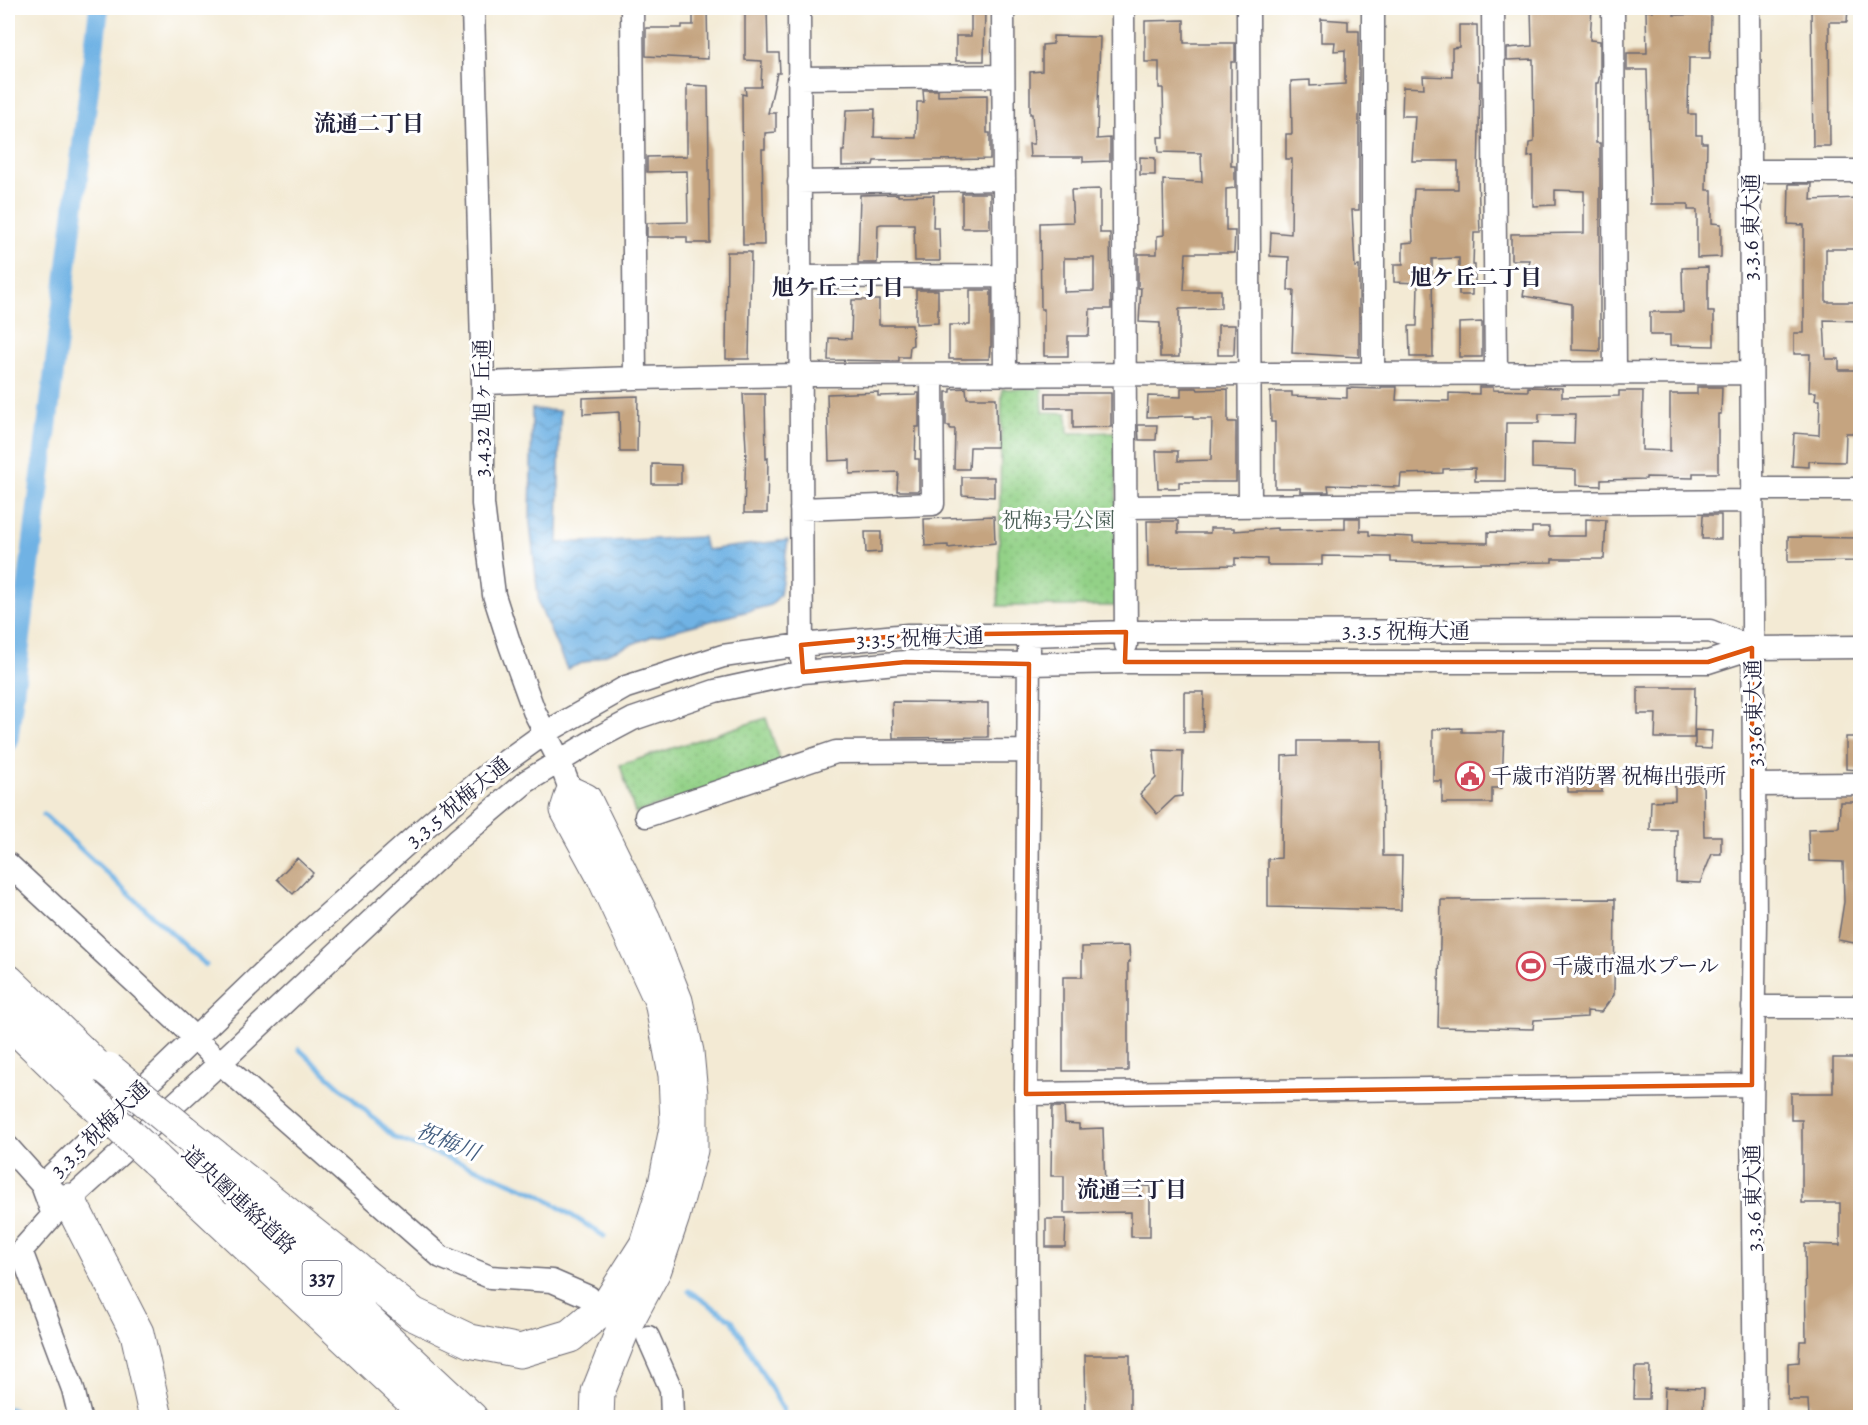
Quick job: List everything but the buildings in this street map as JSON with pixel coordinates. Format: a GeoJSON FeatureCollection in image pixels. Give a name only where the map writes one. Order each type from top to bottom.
{"type":"FeatureCollection","features":[{"type":"Feature","properties":{"kind":"highway"},"geometry":{"type":"LineString","coordinates":[[171,1143],[413,1314],[470,1341],[520,1351],[570,1336],[609,1303],[646,1245],[665,1184],[676,1123],[675,1075],[661,1001],[603,876],[567,810],[572,794],[585,800],[644,920],[676,1001],[687,1052],[692,1094],[691,1150],[673,1216],[655,1269],[623,1329],[598,1392],[597,1418]]}},
{"type":"Feature","properties":{"kind":"highway","name":"道央圏連絡道路"},"geometry":{"type":"LineString","coordinates":[[8,981],[79,1047],[99,1079]]}},
{"type":"Feature","properties":{"kind":"highway","name":"道央圏連絡道路"},"geometry":{"type":"LineString","coordinates":[[8,1020],[99,1079],[471,1418]]}},
{"type":"Feature","properties":{"kind":"highway","name":"道央圏連絡道路"},"geometry":{"type":"LineString","coordinates":[[171,1143],[336,1329],[431,1418]]}},
{"type":"Feature","properties":{"kind":"highway"},"geometry":{"type":"LineString","coordinates":[[55,1200],[112,1330],[132,1382],[139,1418]]}},
{"type":"Feature","properties":{"kind":"highway"},"geometry":{"type":"LineString","coordinates":[[55,1200],[137,1333],[156,1418]]}},
{"type":"Feature","properties":{"kind":"highway","name":"337"},"geometry":{"type":"LineString","coordinates":[[336,1329],[351,1364],[383,1396],[397,1418]]}},
{"type":"Feature","properties":{"kind":"street","name":"3.4.32 旭ヶ丘通"},"geometry":{"type":"LineString","coordinates":[[473,8],[483,383],[483,504],[494,595],[534,711],[559,760],[572,794]]}},
{"type":"Feature","properties":{"kind":"street"},"geometry":{"type":"LineString","coordinates":[[632,8],[634,378]]}},
{"type":"Feature","properties":{"kind":"street"},"geometry":{"type":"LineString","coordinates":[[799,8],[801,645],[803,672]]}},
{"type":"Feature","properties":{"kind":"street"},"geometry":{"type":"LineString","coordinates":[[1003,8],[1005,375]]}},
{"type":"Feature","properties":{"kind":"street"},"geometry":{"type":"LineString","coordinates":[[1123,8],[1125,662]]}},
{"type":"Feature","properties":{"kind":"street"},"geometry":{"type":"LineString","coordinates":[[1248,8],[1250,506]]}},
{"type":"Feature","properties":{"kind":"street"},"geometry":{"type":"LineString","coordinates":[[1373,8],[1373,374]]}},
{"type":"Feature","properties":{"kind":"street"},"geometry":{"type":"LineString","coordinates":[[1492,8],[1496,374]]}},
{"type":"Feature","properties":{"kind":"street"},"geometry":{"type":"LineString","coordinates":[[1613,8],[1616,374]]}},
{"type":"Feature","properties":{"kind":"street","name":"3.3.6 東大通"},"geometry":{"type":"LineString","coordinates":[[1749,8],[1752,648],[1755,785],[1752,1085],[1755,1418]]}},
{"type":"Feature","properties":{"kind":"street"},"geometry":{"type":"LineString","coordinates":[[799,78],[1003,76]]}},
{"type":"Feature","properties":{"kind":"street"},"geometry":{"type":"LineString","coordinates":[[1751,171],[1860,171]]}},
{"type":"Feature","properties":{"kind":"street"},"geometry":{"type":"LineString","coordinates":[[799,182],[1004,179]]}},
{"type":"Feature","properties":{"kind":"street"},"geometry":{"type":"LineString","coordinates":[[800,277],[1004,276]]}},
{"type":"Feature","properties":{"kind":"street"},"geometry":{"type":"LineString","coordinates":[[483,383],[800,375],[1751,373]]}},
{"type":"Feature","properties":{"kind":"street"},"geometry":{"type":"LineString","coordinates":[[801,509],[933,504],[932,375]]}},
{"type":"Feature","properties":{"kind":"street"},"geometry":{"type":"LineString","coordinates":[[1125,507],[1752,495],[1860,489]]}},
{"type":"Feature","properties":{"kind":"street","name":"3.3.5 祝梅大通"},"geometry":{"type":"LineString","coordinates":[[55,1200],[195,1038],[276,960],[488,774],[545,733],[626,687],[723,656],[801,645],[908,635],[1126,632],[1710,631],[1752,648]]}},
{"type":"Feature","properties":{"kind":"street"},"geometry":{"type":"LineString","coordinates":[[1028,1418],[1026,1094],[1029,635]]}},
{"type":"Feature","properties":{"kind":"street","name":"3.3.5 祝梅大通"},"geometry":{"type":"LineString","coordinates":[[55,1200],[219,1063],[457,840],[527,781],[559,760],[633,719],[715,691],[803,672],[906,662],[1029,664],[1708,662],[1752,648],[1860,647]]}},
{"type":"Feature","properties":{"kind":"street"},"geometry":{"type":"LineString","coordinates":[[646,816],[836,752],[1028,751]]}},
{"type":"Feature","properties":{"kind":"street"},"geometry":{"type":"LineString","coordinates":[[1755,785],[1860,784]]}},
{"type":"Feature","properties":{"kind":"street"},"geometry":{"type":"LineString","coordinates":[[10,866],[219,1063],[441,1257],[490,1278],[552,1281],[589,1297]]}},
{"type":"Feature","properties":{"kind":"street"},"geometry":{"type":"LineString","coordinates":[[1753,1007],[1860,1007]]}},
{"type":"Feature","properties":{"kind":"street"},"geometry":{"type":"LineString","coordinates":[[1026,1094],[1752,1085]]}},
{"type":"Feature","properties":{"kind":"street"},"geometry":{"type":"LineString","coordinates":[[8,1147],[55,1200],[21,1251],[73,1389],[80,1418]]}},
{"type":"Feature","properties":{"kind":"street"},"geometry":{"type":"LineString","coordinates":[[648,1337],[670,1389],[672,1418]]}},
{"type":"Feature","properties":{"kind":"highlighted area"},"geometry":{"type":"Polygon","coordinates":[[[1126,632],[1125,662],[1708,662],[1752,648],[1752,1085],[1026,1094],[1029,664],[906,662],[803,672],[801,645],[908,635],[1126,632]]]}},
{"type":"Feature","properties":{"kind":"green space","name":"祝梅3号公園"},"geometry":{"type":"Polygon","coordinates":[[[1042,388],[1043,412],[1067,413],[1068,433],[1117,432],[1115,606],[998,606],[1002,389],[1042,388]]]}},
{"type":"Feature","properties":{"kind":"green space"},"geometry":{"type":"Polygon","coordinates":[[[766,718],[782,766],[635,813],[620,765],[766,718]]]}},
{"type":"Feature","properties":{"kind":"water"},"geometry":{"type":"Polygon","coordinates":[[[532,409],[560,411],[558,543],[703,537],[706,550],[788,540],[780,595],[771,605],[653,636],[567,669],[539,605],[530,523],[532,409]]]}},
{"type":"Feature","properties":{"kind":"waterway"},"geometry":{"type":"LineString","coordinates":[[8,742],[99,8]]}},
{"type":"Feature","properties":{"kind":"waterway","name":"祝梅川"},"geometry":{"type":"LineString","coordinates":[[44,815],[206,965]]}},
{"type":"Feature","properties":{"kind":"waterway","name":"祝梅川"},"geometry":{"type":"LineString","coordinates":[[299,1049],[395,1138],[538,1194],[604,1236]]}},
{"type":"Feature","properties":{"kind":"waterway","name":"祝梅川"},"geometry":{"type":"LineString","coordinates":[[689,1291],[732,1320],[783,1409],[785,1418]]}},
{"type":"Feature","properties":{"kind":"place","name":"千歳市消防署 祝梅出張所"},"geometry":{"type":"Point","coordinates":[1470,776]}},
{"type":"Feature","properties":{"kind":"place","name":"千歳市温水プール"},"geometry":{"type":"Point","coordinates":[1531,966]}},
{"type":"Feature","properties":{"kind":"district","name":"流通二丁目"},"geometry":{"type":"Point","coordinates":[369,123]}},
{"type":"Feature","properties":{"kind":"district","name":"旭ケ丘二丁目"},"geometry":{"type":"Point","coordinates":[1476,277]}},
{"type":"Feature","properties":{"kind":"district","name":"旭ケ丘三丁目"},"geometry":{"type":"Point","coordinates":[838,287]}},
{"type":"Feature","properties":{"kind":"district","name":"流通三丁目"},"geometry":{"type":"Point","coordinates":[1132,1189]}}]}
